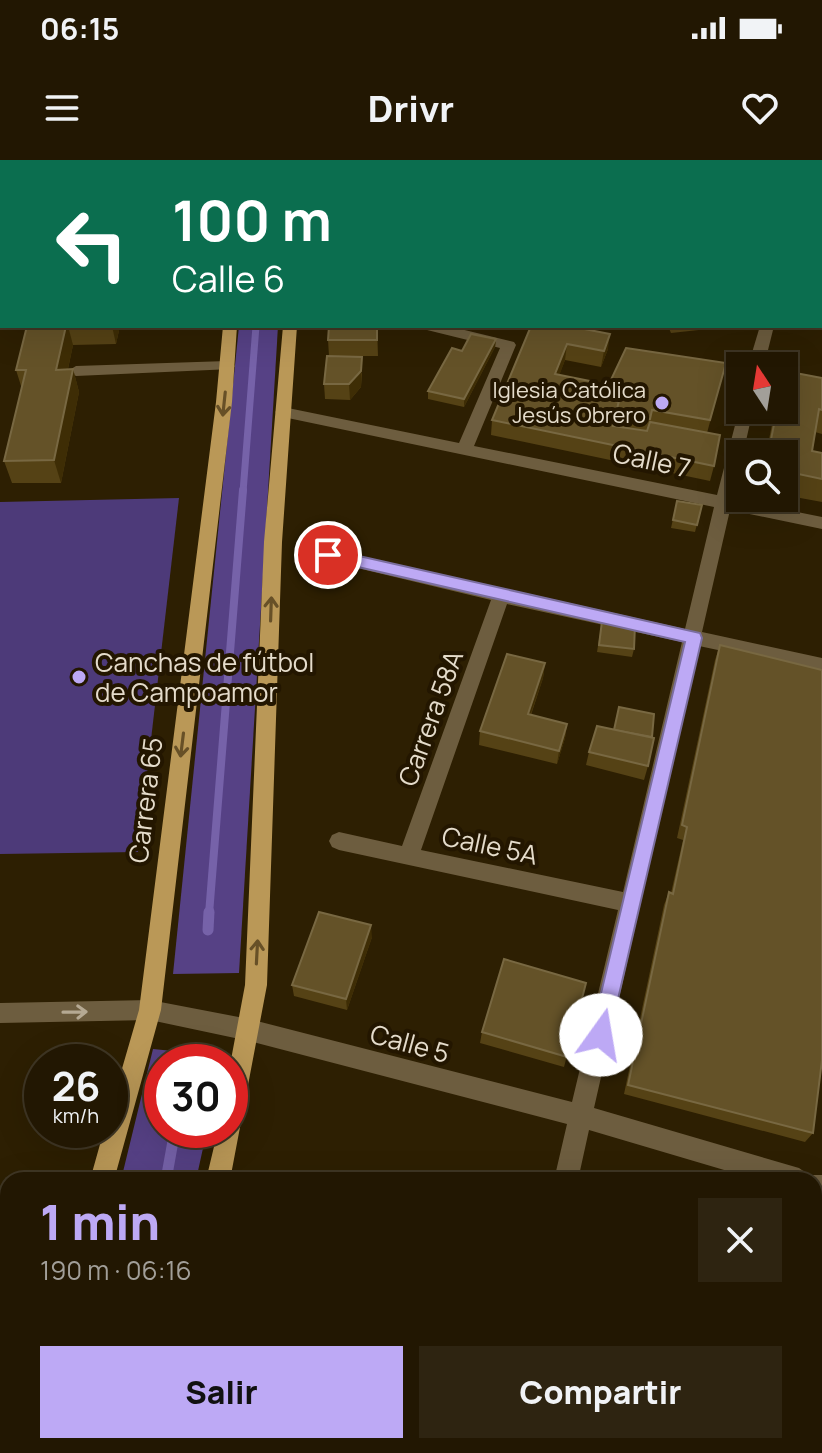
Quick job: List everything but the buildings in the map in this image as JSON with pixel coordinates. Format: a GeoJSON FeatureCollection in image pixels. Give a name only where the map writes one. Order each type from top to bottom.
{"type":"FeatureCollection","features":[{"type":"Feature","properties":{"kind":"main road","name":"Carrera 65"},"geometry":{"type":"LineString","coordinates":[[104,1172],[150,1010],[230,328]]}},
{"type":"Feature","properties":{"kind":"main road"},"geometry":{"type":"LineString","coordinates":[[246,1044],[256,985],[273,542],[290,328]]}},
{"type":"Feature","properties":{"kind":"main road"},"geometry":{"type":"LineString","coordinates":[[220,1172],[226,1148]]}},
{"type":"Feature","properties":{"kind":"street"},"geometry":{"type":"LineString","coordinates":[[437,328],[509,345],[465,447]]}},
{"type":"Feature","properties":{"kind":"street"},"geometry":{"type":"LineString","coordinates":[[760,352],[766,328]]}},
{"type":"Feature","properties":{"kind":"street"},"geometry":{"type":"LineString","coordinates":[[76,371],[227,366]]}},
{"type":"Feature","properties":{"kind":"street","name":"Calle 7"},"geometry":{"type":"LineString","coordinates":[[283,412],[726,502]]}},
{"type":"Feature","properties":{"kind":"street"},"geometry":{"type":"LineString","coordinates":[[568,1172],[726,502]]}},
{"type":"Feature","properties":{"kind":"street","name":"Calle 7"},"geometry":{"type":"LineString","coordinates":[[772,512],[822,523]]}},
{"type":"Feature","properties":{"kind":"street"},"geometry":{"type":"LineString","coordinates":[[328,555],[501,596],[822,665]]}},
{"type":"Feature","properties":{"kind":"street","name":"Carrera 58A"},"geometry":{"type":"LineString","coordinates":[[408,857],[501,596]]}},
{"type":"Feature","properties":{"kind":"street","name":"Calle 5A"},"geometry":{"type":"LineString","coordinates":[[339,841],[631,903]]}},
{"type":"Feature","properties":{"kind":"street","name":"Calle 5"},"geometry":{"type":"LineString","coordinates":[[0,1013],[150,1010],[249,1030],[581,1116],[772,1172]]}},
{"type":"Feature","properties":{"kind":"shaded area"},"geometry":{"type":"Polygon","coordinates":[[[239,328],[278,328],[239,973],[173,974],[239,328]]]}},
{"type":"Feature","properties":{"kind":"shaded area","name":"Canchas de fútbol de Campoamor"},"geometry":{"type":"Polygon","coordinates":[[[179,498],[138,852],[0,854],[0,502],[179,498]]]}},
{"type":"Feature","properties":{"kind":"shaded area"},"geometry":{"type":"Polygon","coordinates":[[[144,1086],[144,1148],[203,1148],[198,1172],[123,1172],[144,1086]]]}},
{"type":"Feature","properties":{"kind":"waterway"},"geometry":{"type":"LineString","coordinates":[[243,492],[256,328]]}},
{"type":"Feature","properties":{"kind":"waterway"},"geometry":{"type":"LineString","coordinates":[[209,914],[243,490]]}},
{"type":"Feature","properties":{"kind":"waterway"},"geometry":{"type":"LineString","coordinates":[[208,930],[209,912]]}},
{"type":"Feature","properties":{"kind":"waterway"},"geometry":{"type":"LineString","coordinates":[[167,1172],[172,1148]]}},
{"type":"Feature","properties":{"kind":"place","name":"Iglesia Católica Jesús Obrero"},"geometry":{"type":"Point","coordinates":[662,403]}},
{"type":"Feature","properties":{"kind":"place","name":"Canchas de fútbol de Campoamor"},"geometry":{"type":"Point","coordinates":[79,677]}},
{"type":"Feature","properties":{"kind":"route"},"geometry":{"type":"LineString","coordinates":[[328,555],[694,638],[601,1035]]}}]}
